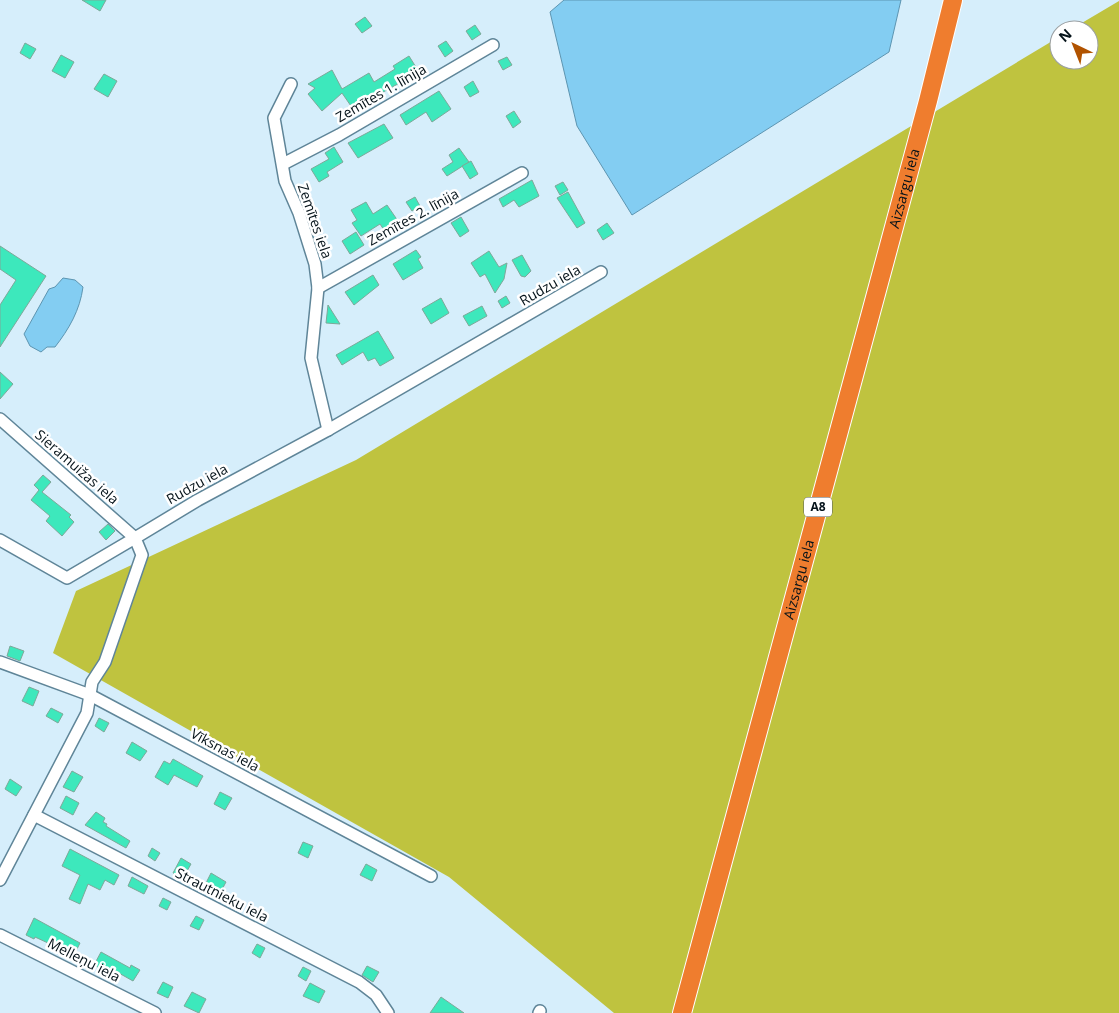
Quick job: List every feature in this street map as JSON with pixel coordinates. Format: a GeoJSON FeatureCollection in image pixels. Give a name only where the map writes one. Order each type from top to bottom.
{"type":"FeatureCollection","features":[{"type":"Feature","properties":{"kind":"highway","name":"Aizsargu iela"},"geometry":{"type":"LineString","coordinates":[[682,1013],[928,101],[953,0]]}},
{"type":"Feature","properties":{"kind":"street","name":"Zemītes 1. līnija"},"geometry":{"type":"LineString","coordinates":[[284,164],[339,135],[493,45]]}},
{"type":"Feature","properties":{"kind":"street","name":"Zemītes iela"},"geometry":{"type":"LineString","coordinates":[[291,84],[274,118],[284,164],[285,181],[310,244],[318,288],[311,358],[328,430]]}},
{"type":"Feature","properties":{"kind":"street","name":"Zemītes 2. līnija"},"geometry":{"type":"LineString","coordinates":[[318,288],[522,173]]}},
{"type":"Feature","properties":{"kind":"street","name":"Rudzu iela"},"geometry":{"type":"LineString","coordinates":[[0,540],[67,578],[198,500],[328,430],[601,272]]}},
{"type":"Feature","properties":{"kind":"street","name":"Sieramuižas iela"},"geometry":{"type":"LineString","coordinates":[[0,419],[135,538]]}},
{"type":"Feature","properties":{"kind":"street"},"geometry":{"type":"LineString","coordinates":[[1,873],[34,815],[87,713],[92,682],[105,662],[142,555],[135,538]]}},
{"type":"Feature","properties":{"kind":"street","name":"Vīksnas iela"},"geometry":{"type":"LineString","coordinates":[[0,662],[90,695],[431,876]]}},
{"type":"Feature","properties":{"kind":"street","name":"Strautnieku iela"},"geometry":{"type":"LineString","coordinates":[[34,815],[359,982],[376,995],[388,1013]]}},
{"type":"Feature","properties":{"kind":"street","name":"Melleņu iela"},"geometry":{"type":"LineString","coordinates":[[0,935],[155,1013]]}},
{"type":"Feature","properties":{"kind":"shaded area"},"geometry":{"type":"Polygon","coordinates":[[[1119,1],[1119,1013],[614,1013],[449,877],[53,653],[76,591],[356,460],[1049,43],[1049,70],[1099,70],[1099,20],[1087,20],[1119,1]]]}},
{"type":"Feature","properties":{"kind":"water"},"geometry":{"type":"Polygon","coordinates":[[[564,0],[901,0],[889,52],[632,215],[577,126],[550,12],[564,0]]]}},
{"type":"Feature","properties":{"kind":"water"},"geometry":{"type":"Polygon","coordinates":[[[63,278],[75,280],[83,287],[77,311],[55,347],[47,347],[41,352],[30,346],[24,334],[49,289],[55,287],[63,278]]]}},
{"type":"Feature","properties":{"kind":"building"},"geometry":{"type":"Polygon","coordinates":[[[82,0],[106,0],[100,11],[82,0]]]}},
{"type":"Feature","properties":{"kind":"building"},"geometry":{"type":"Polygon","coordinates":[[[365,17],[372,26],[362,33],[355,24],[365,17]]]}},
{"type":"Feature","properties":{"kind":"building"},"geometry":{"type":"Polygon","coordinates":[[[475,25],[481,34],[472,40],[466,31],[475,25]]]}},
{"type":"Feature","properties":{"kind":"building"},"geometry":{"type":"Polygon","coordinates":[[[446,41],[453,51],[445,57],[438,46],[446,41]]]}},
{"type":"Feature","properties":{"kind":"building"},"geometry":{"type":"Polygon","coordinates":[[[25,43],[36,49],[30,59],[20,53],[25,43]]]}},
{"type":"Feature","properties":{"kind":"building"},"geometry":{"type":"Polygon","coordinates":[[[61,55],[74,62],[65,78],[52,71],[61,55]]]}},
{"type":"Feature","properties":{"kind":"building"},"geometry":{"type":"Polygon","coordinates":[[[409,56],[419,72],[353,109],[342,93],[322,111],[308,94],[315,88],[308,84],[332,70],[342,89],[369,73],[374,82],[395,69],[393,66],[409,56]]]}},
{"type":"Feature","properties":{"kind":"building"},"geometry":{"type":"Polygon","coordinates":[[[507,57],[512,65],[503,70],[498,61],[507,57]]]}},
{"type":"Feature","properties":{"kind":"building"},"geometry":{"type":"Polygon","coordinates":[[[104,74],[117,81],[108,97],[94,89],[104,74]]]}},
{"type":"Feature","properties":{"kind":"building"},"geometry":{"type":"Polygon","coordinates":[[[473,81],[479,92],[470,97],[464,87],[473,81]]]}},
{"type":"Feature","properties":{"kind":"building"},"geometry":{"type":"Polygon","coordinates":[[[439,91],[451,109],[432,122],[426,112],[406,125],[400,115],[439,91]]]}},
{"type":"Feature","properties":{"kind":"building"},"geometry":{"type":"Polygon","coordinates":[[[514,111],[521,122],[513,128],[506,116],[514,111]]]}},
{"type":"Feature","properties":{"kind":"building"},"geometry":{"type":"Polygon","coordinates":[[[384,124],[393,138],[358,158],[348,143],[384,124]]]}},
{"type":"Feature","properties":{"kind":"building"},"geometry":{"type":"Polygon","coordinates":[[[334,147],[343,162],[327,172],[329,176],[319,182],[311,169],[329,159],[325,153],[334,147]]]}},
{"type":"Feature","properties":{"kind":"building"},"geometry":{"type":"Polygon","coordinates":[[[459,148],[469,162],[447,176],[442,169],[453,162],[449,155],[459,148]]]}},
{"type":"Feature","properties":{"kind":"building"},"geometry":{"type":"Polygon","coordinates":[[[471,161],[478,174],[470,179],[462,166],[471,161]]]}},
{"type":"Feature","properties":{"kind":"building"},"geometry":{"type":"Polygon","coordinates":[[[532,180],[539,196],[519,207],[514,200],[503,207],[499,199],[532,180]]]}},
{"type":"Feature","properties":{"kind":"building"},"geometry":{"type":"Polygon","coordinates":[[[563,182],[568,190],[560,195],[555,186],[563,182]]]}},
{"type":"Feature","properties":{"kind":"building"},"geometry":{"type":"Polygon","coordinates":[[[568,192],[585,223],[577,228],[557,198],[568,192]]]}},
{"type":"Feature","properties":{"kind":"building"},"geometry":{"type":"Polygon","coordinates":[[[415,197],[420,206],[412,211],[406,202],[415,197]]]}},
{"type":"Feature","properties":{"kind":"building"},"geometry":{"type":"Polygon","coordinates":[[[366,202],[373,214],[387,205],[398,221],[384,230],[380,224],[361,236],[352,223],[357,220],[351,210],[366,202]]]}},
{"type":"Feature","properties":{"kind":"building"},"geometry":{"type":"Polygon","coordinates":[[[461,217],[469,231],[460,237],[451,223],[461,217]]]}},
{"type":"Feature","properties":{"kind":"building"},"geometry":{"type":"Polygon","coordinates":[[[607,223],[614,233],[603,240],[597,230],[607,223]]]}},
{"type":"Feature","properties":{"kind":"building"},"geometry":{"type":"Polygon","coordinates":[[[356,232],[364,245],[350,254],[342,241],[356,232]]]}},
{"type":"Feature","properties":{"kind":"building"},"geometry":{"type":"Polygon","coordinates":[[[0,246],[46,276],[0,347],[0,305],[16,280],[0,269],[0,246]]]}},
{"type":"Feature","properties":{"kind":"building"},"geometry":{"type":"Polygon","coordinates":[[[416,250],[421,257],[418,259],[423,268],[403,280],[393,264],[416,250]]]}},
{"type":"Feature","properties":{"kind":"building"},"geometry":{"type":"Polygon","coordinates":[[[489,251],[499,267],[507,263],[504,279],[495,293],[485,274],[480,277],[471,263],[489,251]]]}},
{"type":"Feature","properties":{"kind":"building"},"geometry":{"type":"Polygon","coordinates":[[[522,255],[531,271],[525,277],[521,276],[512,260],[522,255]]]}},
{"type":"Feature","properties":{"kind":"building"},"geometry":{"type":"Polygon","coordinates":[[[373,275],[379,285],[354,305],[345,292],[373,275]]]}},
{"type":"Feature","properties":{"kind":"building"},"geometry":{"type":"Polygon","coordinates":[[[506,296],[510,303],[502,308],[498,301],[506,296]]]}},
{"type":"Feature","properties":{"kind":"building"},"geometry":{"type":"Polygon","coordinates":[[[441,298],[449,313],[431,324],[422,309],[441,298]]]}},
{"type":"Feature","properties":{"kind":"building"},"geometry":{"type":"Polygon","coordinates":[[[328,305],[340,324],[326,323],[328,305]]]}},
{"type":"Feature","properties":{"kind":"building"},"geometry":{"type":"Polygon","coordinates":[[[482,306],[487,316],[469,326],[463,316],[482,306]]]}},
{"type":"Feature","properties":{"kind":"building"},"geometry":{"type":"Polygon","coordinates":[[[378,331],[394,358],[380,366],[375,358],[368,361],[363,352],[342,365],[336,355],[378,331]]]}},
{"type":"Feature","properties":{"kind":"building"},"geometry":{"type":"Polygon","coordinates":[[[0,372],[13,384],[0,399],[0,372]]]}},
{"type":"Feature","properties":{"kind":"building"},"geometry":{"type":"Polygon","coordinates":[[[43,475],[51,482],[42,492],[71,515],[69,517],[74,522],[62,536],[46,521],[50,516],[31,500],[39,490],[34,485],[43,475]]]}},
{"type":"Feature","properties":{"kind":"building"},"geometry":{"type":"Polygon","coordinates":[[[108,524],[115,531],[106,540],[99,532],[108,524]]]}},
{"type":"Feature","properties":{"kind":"building"},"geometry":{"type":"Polygon","coordinates":[[[10,646],[24,651],[20,661],[7,656],[10,646]]]}},
{"type":"Feature","properties":{"kind":"building"},"geometry":{"type":"Polygon","coordinates":[[[29,687],[39,691],[33,706],[22,701],[29,687]]]}},
{"type":"Feature","properties":{"kind":"building"},"geometry":{"type":"Polygon","coordinates":[[[51,708],[63,714],[58,723],[46,716],[51,708]]]}},
{"type":"Feature","properties":{"kind":"building"},"geometry":{"type":"Polygon","coordinates":[[[99,718],[109,723],[104,732],[95,726],[99,718]]]}},
{"type":"Feature","properties":{"kind":"building"},"geometry":{"type":"Polygon","coordinates":[[[132,742],[147,751],[140,761],[126,753],[132,742]]]}},
{"type":"Feature","properties":{"kind":"building"},"geometry":{"type":"Polygon","coordinates":[[[173,759],[203,776],[197,787],[174,775],[168,785],[155,777],[164,761],[170,764],[173,759]]]}},
{"type":"Feature","properties":{"kind":"building"},"geometry":{"type":"Polygon","coordinates":[[[72,771],[83,777],[74,792],[63,787],[72,771]]]}},
{"type":"Feature","properties":{"kind":"building"},"geometry":{"type":"Polygon","coordinates":[[[10,779],[22,787],[16,796],[5,789],[10,779]]]}},
{"type":"Feature","properties":{"kind":"building"},"geometry":{"type":"Polygon","coordinates":[[[220,792],[232,798],[225,810],[214,804],[220,792]]]}},
{"type":"Feature","properties":{"kind":"building"},"geometry":{"type":"Polygon","coordinates":[[[66,796],[79,803],[73,815],[60,808],[66,796]]]}},
{"type":"Feature","properties":{"kind":"building"},"geometry":{"type":"Polygon","coordinates":[[[96,812],[105,818],[103,822],[107,824],[106,826],[130,841],[126,848],[85,825],[96,812]]]}},
{"type":"Feature","properties":{"kind":"building"},"geometry":{"type":"Polygon","coordinates":[[[303,842],[313,846],[308,858],[298,853],[303,842]]]}},
{"type":"Feature","properties":{"kind":"building"},"geometry":{"type":"Polygon","coordinates":[[[152,848],[160,853],[155,861],[148,856],[152,848]]]}},
{"type":"Feature","properties":{"kind":"building"},"geometry":{"type":"Polygon","coordinates":[[[70,849],[119,875],[114,885],[105,880],[100,890],[88,884],[80,904],[69,899],[80,875],[62,866],[70,849]]]}},
{"type":"Feature","properties":{"kind":"building"},"geometry":{"type":"Polygon","coordinates":[[[181,858],[191,864],[183,878],[173,873],[181,858]]]}},
{"type":"Feature","properties":{"kind":"building"},"geometry":{"type":"Polygon","coordinates":[[[366,864],[377,870],[372,881],[360,875],[366,864]]]}},
{"type":"Feature","properties":{"kind":"building"},"geometry":{"type":"Polygon","coordinates":[[[211,873],[226,882],[219,895],[204,887],[211,873]]]}},
{"type":"Feature","properties":{"kind":"building"},"geometry":{"type":"Polygon","coordinates":[[[132,877],[148,886],[144,894],[128,886],[132,877]]]}},
{"type":"Feature","properties":{"kind":"building"},"geometry":{"type":"Polygon","coordinates":[[[163,898],[171,902],[167,910],[159,906],[163,898]]]}},
{"type":"Feature","properties":{"kind":"building"},"geometry":{"type":"Polygon","coordinates":[[[196,916],[204,920],[199,930],[190,926],[196,916]]]}},
{"type":"Feature","properties":{"kind":"building"},"geometry":{"type":"Polygon","coordinates":[[[34,918],[80,943],[74,955],[35,937],[34,939],[26,935],[34,918]]]}},
{"type":"Feature","properties":{"kind":"building"},"geometry":{"type":"Polygon","coordinates":[[[257,944],[265,948],[260,958],[252,953],[257,944]]]}},
{"type":"Feature","properties":{"kind":"building"},"geometry":{"type":"Polygon","coordinates":[[[101,952],[130,968],[131,965],[140,970],[133,981],[110,968],[108,973],[94,965],[101,952]]]}},
{"type":"Feature","properties":{"kind":"building"},"geometry":{"type":"Polygon","coordinates":[[[367,966],[379,972],[373,982],[362,975],[367,966]]]}},
{"type":"Feature","properties":{"kind":"building"},"geometry":{"type":"Polygon","coordinates":[[[303,967],[311,971],[306,981],[298,976],[303,967]]]}},
{"type":"Feature","properties":{"kind":"building"},"geometry":{"type":"Polygon","coordinates":[[[163,982],[173,987],[168,998],[157,993],[163,982]]]}},
{"type":"Feature","properties":{"kind":"building"},"geometry":{"type":"Polygon","coordinates":[[[310,983],[325,991],[319,1003],[303,996],[310,983]]]}},
{"type":"Feature","properties":{"kind":"building"},"geometry":{"type":"Polygon","coordinates":[[[192,992],[206,999],[199,1013],[184,1006],[192,992]]]}},
{"type":"Feature","properties":{"kind":"building"},"geometry":{"type":"Polygon","coordinates":[[[441,997],[464,1013],[430,1013],[441,997]]]}}]}
